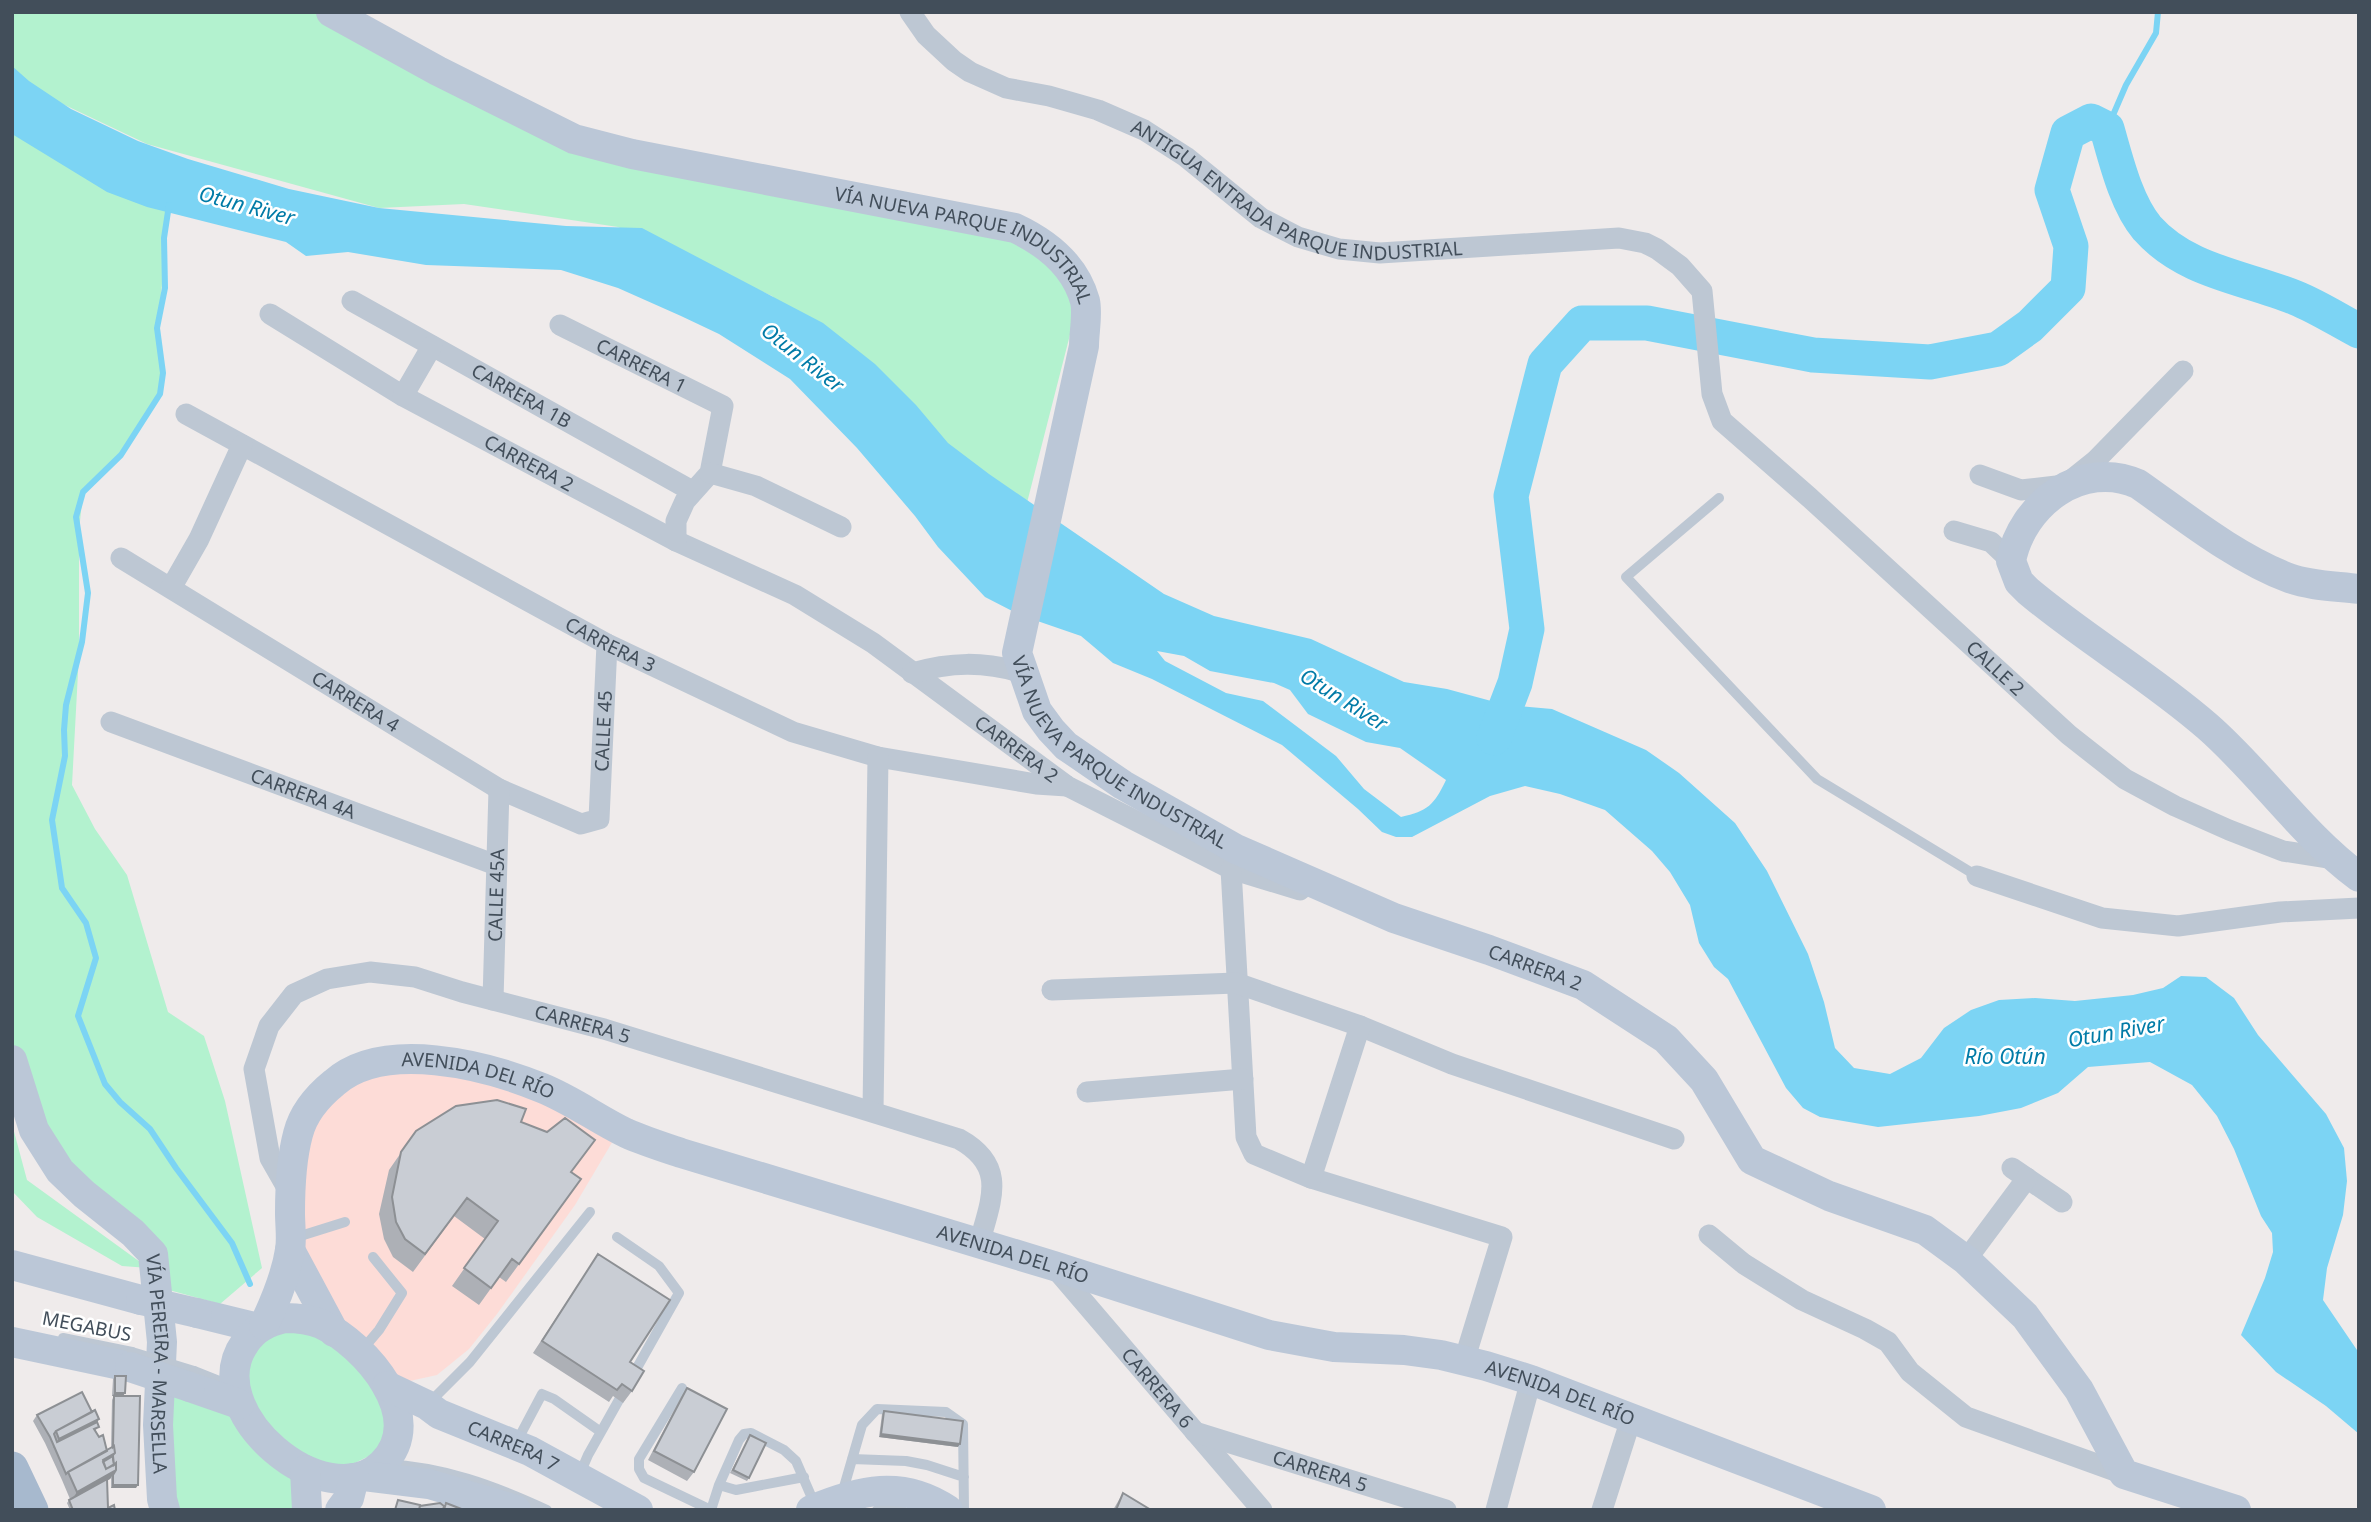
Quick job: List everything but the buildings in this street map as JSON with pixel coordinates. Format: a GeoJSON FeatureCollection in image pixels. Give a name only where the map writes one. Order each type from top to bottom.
{"type":"FeatureCollection","features":[{"type":"Feature","properties":{"kind":"main road","name":"VÍA NUEVA PARQUE INDUSTRIAL"},"geometry":{"type":"LineString","coordinates":[[331,12],[438,71],[574,139],[646,157],[1015,228],[1051,248],[1073,274],[1086,303],[1084,346],[1020,663],[1037,711],[1066,746],[1123,785],[1236,849],[1394,918]]}},
{"type":"Feature","properties":{"kind":"main road"},"geometry":{"type":"LineString","coordinates":[[2359,589],[2291,579],[2242,557],[2138,484],[2123,477],[2105,475],[2064,485],[2033,516],[2015,545],[2011,561],[2019,582],[2028,591],[2209,727],[2239,756],[2287,811],[2335,859],[2359,877]]}},
{"type":"Feature","properties":{"kind":"main road","name":"CARRERA 2"},"geometry":{"type":"LineString","coordinates":[[1394,918],[1583,985],[1666,1039],[1704,1080],[1752,1160],[1829,1196],[1925,1230],[1966,1260]]}},
{"type":"Feature","properties":{"kind":"main road","name":"VÍA PEREIRA - MARSELLA"},"geometry":{"type":"LineString","coordinates":[[12,1060],[34,1130],[60,1171],[84,1195],[133,1233],[153,1254],[162,1342],[158,1425],[165,1510]]}},
{"type":"Feature","properties":{"kind":"main road","name":"AVENIDA DEL RÍO"},"geometry":{"type":"LineString","coordinates":[[251,1332],[277,1297],[290,1245],[290,1193],[298,1132],[307,1112],[341,1077],[380,1062],[427,1060],[523,1080],[571,1101],[625,1132],[647,1141],[1269,1335],[1323,1345],[1405,1350],[1464,1361],[1531,1380],[1871,1510]]}},
{"type":"Feature","properties":{"kind":"main road","name":"AVENIDA DEL RÍO"},"geometry":{"type":"LineString","coordinates":[[290,1245],[334,1332]]}},
{"type":"Feature","properties":{"kind":"main road"},"geometry":{"type":"LineString","coordinates":[[1966,1260],[2025,1316],[2079,1390],[2124,1474],[2236,1510]]}},
{"type":"Feature","properties":{"kind":"main road"},"geometry":{"type":"LineString","coordinates":[[12,1265],[145,1308],[251,1332],[285,1318],[323,1325],[334,1332],[360,1353],[409,1406],[396,1443],[367,1473],[340,1510]]}},
{"type":"Feature","properties":{"kind":"main road"},"geometry":{"type":"LineString","coordinates":[[251,1332],[236,1361],[237,1396],[257,1431],[267,1442],[305,1470],[327,1477],[367,1473],[429,1484],[516,1510]]}},
{"type":"Feature","properties":{"kind":"main road"},"geometry":{"type":"LineString","coordinates":[[12,1342],[131,1359],[237,1396]]}},
{"type":"Feature","properties":{"kind":"main road","name":"CARRERA 7"},"geometry":{"type":"LineString","coordinates":[[409,1406],[439,1414],[530,1451],[638,1510]]}},
{"type":"Feature","properties":{"kind":"main road"},"geometry":{"type":"LineString","coordinates":[[12,1468],[32,1510]]}},
{"type":"Feature","properties":{"kind":"main road"},"geometry":{"type":"LineString","coordinates":[[305,1470],[307,1510]]}},
{"type":"Feature","properties":{"kind":"main road"},"geometry":{"type":"LineString","coordinates":[[823,1505],[862,1493],[894,1490],[923,1495],[948,1510]]}},
{"type":"Feature","properties":{"kind":"street","name":"ANTIGUA ENTRADA PARQUE INDUSTRIAL"},"geometry":{"type":"LineString","coordinates":[[910,12],[926,35],[970,72],[1006,88],[1049,96],[1098,110],[1144,130],[1186,157],[1261,218],[1298,237],[1339,248],[1380,253],[1619,238],[1645,243],[1657,249],[1680,266],[1702,291]]}},
{"type":"Feature","properties":{"kind":"street","name":"CALLE 2"},"geometry":{"type":"LineString","coordinates":[[1702,291],[1712,394],[1722,421],[1810,498],[2068,735],[2126,779],[2175,806],[2283,851],[2335,859]]}},
{"type":"Feature","properties":{"kind":"street","name":"CARRERA 1B"},"geometry":{"type":"LineString","coordinates":[[352,301],[692,491]]}},
{"type":"Feature","properties":{"kind":"street","name":"CARRERA 2"},"geometry":{"type":"LineString","coordinates":[[270,314],[403,396],[676,541],[795,594],[873,643],[1067,786],[1231,869],[1394,918]]}},
{"type":"Feature","properties":{"kind":"street","name":"CARRERA 1"},"geometry":{"type":"LineString","coordinates":[[560,325],[723,406],[710,473]]}},
{"type":"Feature","properties":{"kind":"street"},"geometry":{"type":"LineString","coordinates":[[403,396],[432,346]]}},
{"type":"Feature","properties":{"kind":"street"},"geometry":{"type":"LineString","coordinates":[[1980,475],[2021,490],[2064,485],[2095,461],[2182,371]]}},
{"type":"Feature","properties":{"kind":"street","name":"CARRERA 3"},"geometry":{"type":"LineString","coordinates":[[186,414],[607,644],[793,732],[878,757],[1036,784],[1067,786]]}},
{"type":"Feature","properties":{"kind":"street"},"geometry":{"type":"LineString","coordinates":[[171,588],[199,539],[242,445]]}},
{"type":"Feature","properties":{"kind":"street"},"geometry":{"type":"LineString","coordinates":[[676,541],[676,521],[685,501],[710,473],[756,486],[841,527]]}},
{"type":"Feature","properties":{"kind":"street"},"geometry":{"type":"LineString","coordinates":[[1954,531],[1991,542],[2011,561]]}},
{"type":"Feature","properties":{"kind":"street","name":"CARRERA 4"},"geometry":{"type":"LineString","coordinates":[[121,558],[499,789],[581,824],[599,819]]}},
{"type":"Feature","properties":{"kind":"street","name":"CALLE 45"},"geometry":{"type":"LineString","coordinates":[[599,819],[607,644]]}},
{"type":"Feature","properties":{"kind":"street"},"geometry":{"type":"LineString","coordinates":[[912,673],[959,663],[1020,663]]}},
{"type":"Feature","properties":{"kind":"street","name":"CARRERA 4A"},"geometry":{"type":"LineString","coordinates":[[111,722],[496,865]]}},
{"type":"Feature","properties":{"kind":"street"},"geometry":{"type":"LineString","coordinates":[[873,1111],[878,757]]}},
{"type":"Feature","properties":{"kind":"street","name":"CALLE 45A"},"geometry":{"type":"LineString","coordinates":[[493,1000],[499,789]]}},
{"type":"Feature","properties":{"kind":"street"},"geometry":{"type":"LineString","coordinates":[[1231,869],[1246,1137],[1255,1154],[1311,1178],[1502,1237],[1464,1361]]}},
{"type":"Feature","properties":{"kind":"street"},"geometry":{"type":"LineString","coordinates":[[1978,876],[2102,918],[2178,926],[2280,912],[2359,908]]}},
{"type":"Feature","properties":{"kind":"street","name":"CARRERA 5"},"geometry":{"type":"LineString","coordinates":[[290,1193],[270,1158],[254,1069],[269,1026],[294,994],[327,979],[370,972],[415,977],[604,1029],[959,1139],[976,1149],[987,1161],[993,1193],[979,1244]]}},
{"type":"Feature","properties":{"kind":"street"},"geometry":{"type":"LineString","coordinates":[[1052,990],[1236,983],[1360,1026],[1452,1064],[1674,1139]]}},
{"type":"Feature","properties":{"kind":"street"},"geometry":{"type":"LineString","coordinates":[[1311,1178],[1360,1026]]}},
{"type":"Feature","properties":{"kind":"street"},"geometry":{"type":"LineString","coordinates":[[1087,1092],[1243,1079]]}},
{"type":"Feature","properties":{"kind":"street"},"geometry":{"type":"LineString","coordinates":[[1966,1260],[2020,1173],[2062,1202]]}},
{"type":"Feature","properties":{"kind":"street"},"geometry":{"type":"LineString","coordinates":[[1709,1235],[1744,1264],[1802,1300],[1888,1342],[1910,1372],[1966,1417],[2124,1474]]}},
{"type":"Feature","properties":{"kind":"street","name":"CARRERA 6"},"geometry":{"type":"LineString","coordinates":[[1054,1266],[1262,1510]]}},
{"type":"Feature","properties":{"kind":"street"},"geometry":{"type":"LineString","coordinates":[[1496,1510],[1531,1380]]}},
{"type":"Feature","properties":{"kind":"street"},"geometry":{"type":"LineString","coordinates":[[1602,1510],[1631,1419]]}},
{"type":"Feature","properties":{"kind":"street","name":"CARRERA 5"},"geometry":{"type":"LineString","coordinates":[[1195,1432],[1446,1510]]}},
{"type":"Feature","properties":{"kind":"lane"},"geometry":{"type":"LineString","coordinates":[[1719,498],[1626,577],[1817,779],[1978,876]]}},
{"type":"Feature","properties":{"kind":"lane"},"geometry":{"type":"LineString","coordinates":[[453,1432],[409,1406],[470,1362],[590,1212]]}},
{"type":"Feature","properties":{"kind":"lane"},"geometry":{"type":"LineString","coordinates":[[290,1245],[345,1222]]}},
{"type":"Feature","properties":{"kind":"lane"},"geometry":{"type":"LineString","coordinates":[[579,1476],[678,1293],[659,1266],[617,1237]]}},
{"type":"Feature","properties":{"kind":"lane"},"geometry":{"type":"LineString","coordinates":[[360,1353],[379,1331],[402,1293],[373,1257]]}},
{"type":"Feature","properties":{"kind":"lane","name":"MEGABUS"},"geometry":{"type":"LineString","coordinates":[[50,1336],[131,1359]]}},
{"type":"Feature","properties":{"kind":"lane"},"geometry":{"type":"LineString","coordinates":[[682,1388],[639,1459],[639,1469],[644,1478],[711,1510],[739,1440],[744,1434],[751,1433],[791,1455],[823,1505],[852,1459],[862,1425],[877,1409],[946,1412],[963,1423],[964,1510]]}},
{"type":"Feature","properties":{"kind":"lane"},"geometry":{"type":"LineString","coordinates":[[514,1446],[542,1394],[554,1399],[601,1432]]}},
{"type":"Feature","properties":{"kind":"lane"},"geometry":{"type":"LineString","coordinates":[[852,1459],[906,1461],[964,1477]]}},
{"type":"Feature","properties":{"kind":"lane"},"geometry":{"type":"LineString","coordinates":[[367,1473],[419,1466],[503,1490],[547,1510]]}},
{"type":"Feature","properties":{"kind":"lane"},"geometry":{"type":"LineString","coordinates":[[719,1485],[736,1490],[804,1477]]}},
{"type":"Feature","properties":{"kind":"lane"},"geometry":{"type":"LineString","coordinates":[[877,1510],[901,1510]]}},
{"type":"Feature","properties":{"kind":"shaded area"},"geometry":{"type":"Polygon","coordinates":[[[427,1060],[620,1129],[575,1205],[469,1349],[437,1375],[387,1386],[290,1250],[290,1193],[323,1093],[427,1060]]]}},
{"type":"Feature","properties":{"kind":"green space"},"geometry":{"type":"Polygon","coordinates":[[[12,12],[327,12],[574,139],[945,215],[1064,261],[1074,319],[1018,538],[772,296],[618,227],[464,204],[379,208],[147,144],[12,80],[12,12]]]}},
{"type":"Feature","properties":{"kind":"green space"},"geometry":{"type":"Polygon","coordinates":[[[12,99],[171,184],[159,318],[163,366],[160,388],[154,405],[133,438],[83,492],[79,531],[79,654],[72,785],[95,829],[127,875],[168,1012],[204,1036],[225,1101],[262,1268],[220,1304],[158,1287],[149,1268],[122,1266],[37,1217],[12,1191],[12,1124],[27,1180],[147,1267],[68,1179],[12,1060],[12,99]]]}},
{"type":"Feature","properties":{"kind":"green space"},"geometry":{"type":"Polygon","coordinates":[[[285,1318],[376,1370],[396,1443],[326,1477],[306,1510],[167,1510],[165,1384],[205,1392],[233,1374],[285,1318]]]}},
{"type":"Feature","properties":{"kind":"water","name":"Río Otún"},"geometry":{"type":"Polygon","coordinates":[[[12,66],[29,81],[71,109],[138,141],[289,189],[379,208],[566,226],[642,228],[823,323],[875,364],[916,405],[948,443],[1164,594],[1214,616],[1311,639],[1404,682],[1447,689],[1506,705],[1552,709],[1646,750],[1679,773],[1735,823],[1767,871],[1808,954],[1824,1002],[1835,1048],[1854,1068],[1890,1074],[1921,1058],[1944,1028],[1971,1010],[1999,1000],[2035,998],[2075,1001],[2133,995],[2163,988],[2181,976],[2206,977],[2234,998],[2258,1035],[2326,1114],[2344,1148],[2347,1181],[2343,1215],[2327,1268],[2323,1300],[2359,1353],[2359,1434],[2326,1406],[2276,1372],[2241,1335],[2273,1252],[2272,1233],[2261,1216],[2234,1149],[2217,1116],[2192,1085],[2150,1062],[2088,1067],[2058,1093],[2021,1108],[1979,1116],[1878,1127],[1820,1117],[1803,1108],[1786,1088],[1728,979],[1714,967],[1699,943],[1690,905],[1670,872],[1652,851],[1605,810],[1560,794],[1525,786],[1490,796],[1412,837],[1396,837],[1382,832],[1282,745],[1152,679],[1113,663],[1081,636],[1020,615],[985,597],[938,547],[857,448],[790,379],[719,334],[618,288],[561,270],[426,265],[348,252],[306,256],[286,242],[147,207],[107,192],[12,134],[12,66]],[[1157,651],[1165,661],[1226,693],[1263,701],[1336,756],[1364,789],[1401,817],[1429,806],[1446,780],[1400,748],[1366,742],[1308,714],[1290,690],[1274,683],[1210,671],[1184,656],[1157,651]]]}},
{"type":"Feature","properties":{"kind":"waterway"},"geometry":{"type":"LineString","coordinates":[[2107,129],[2126,85],[2156,33],[2158,12]]}},
{"type":"Feature","properties":{"kind":"waterway"},"geometry":{"type":"LineString","coordinates":[[1494,738],[1515,683],[1527,629],[1511,496],[1545,364],[1582,323],[1647,323],[1813,355],[1930,362],[1998,349],[2030,326],[2068,288],[2071,246],[2052,190],[2068,133],[2091,121],[2107,129],[2122,181],[2133,206],[2147,228],[2163,243],[2198,264],[2296,298],[2359,331]]}},
{"type":"Feature","properties":{"kind":"waterway"},"geometry":{"type":"LineString","coordinates":[[169,205],[164,238],[165,288],[157,328],[163,373],[160,394],[121,455],[83,492],[76,517],[88,593],[82,642],[66,705],[65,756],[52,820],[62,888],[86,923],[96,958],[78,1016],[105,1084],[120,1102],[150,1129],[232,1243],[250,1284]]}},
{"type":"Feature","properties":{"kind":"water label","name":"Otun River"},"geometry":{"type":"Point","coordinates":[247,205]}},
{"type":"Feature","properties":{"kind":"water label","name":"Otun River"},"geometry":{"type":"Point","coordinates":[803,357]}},
{"type":"Feature","properties":{"kind":"water label","name":"Otun River"},"geometry":{"type":"Point","coordinates":[1344,699]}},
{"type":"Feature","properties":{"kind":"water label","name":"Otun River"},"geometry":{"type":"Point","coordinates":[2116,1031]}}]}
